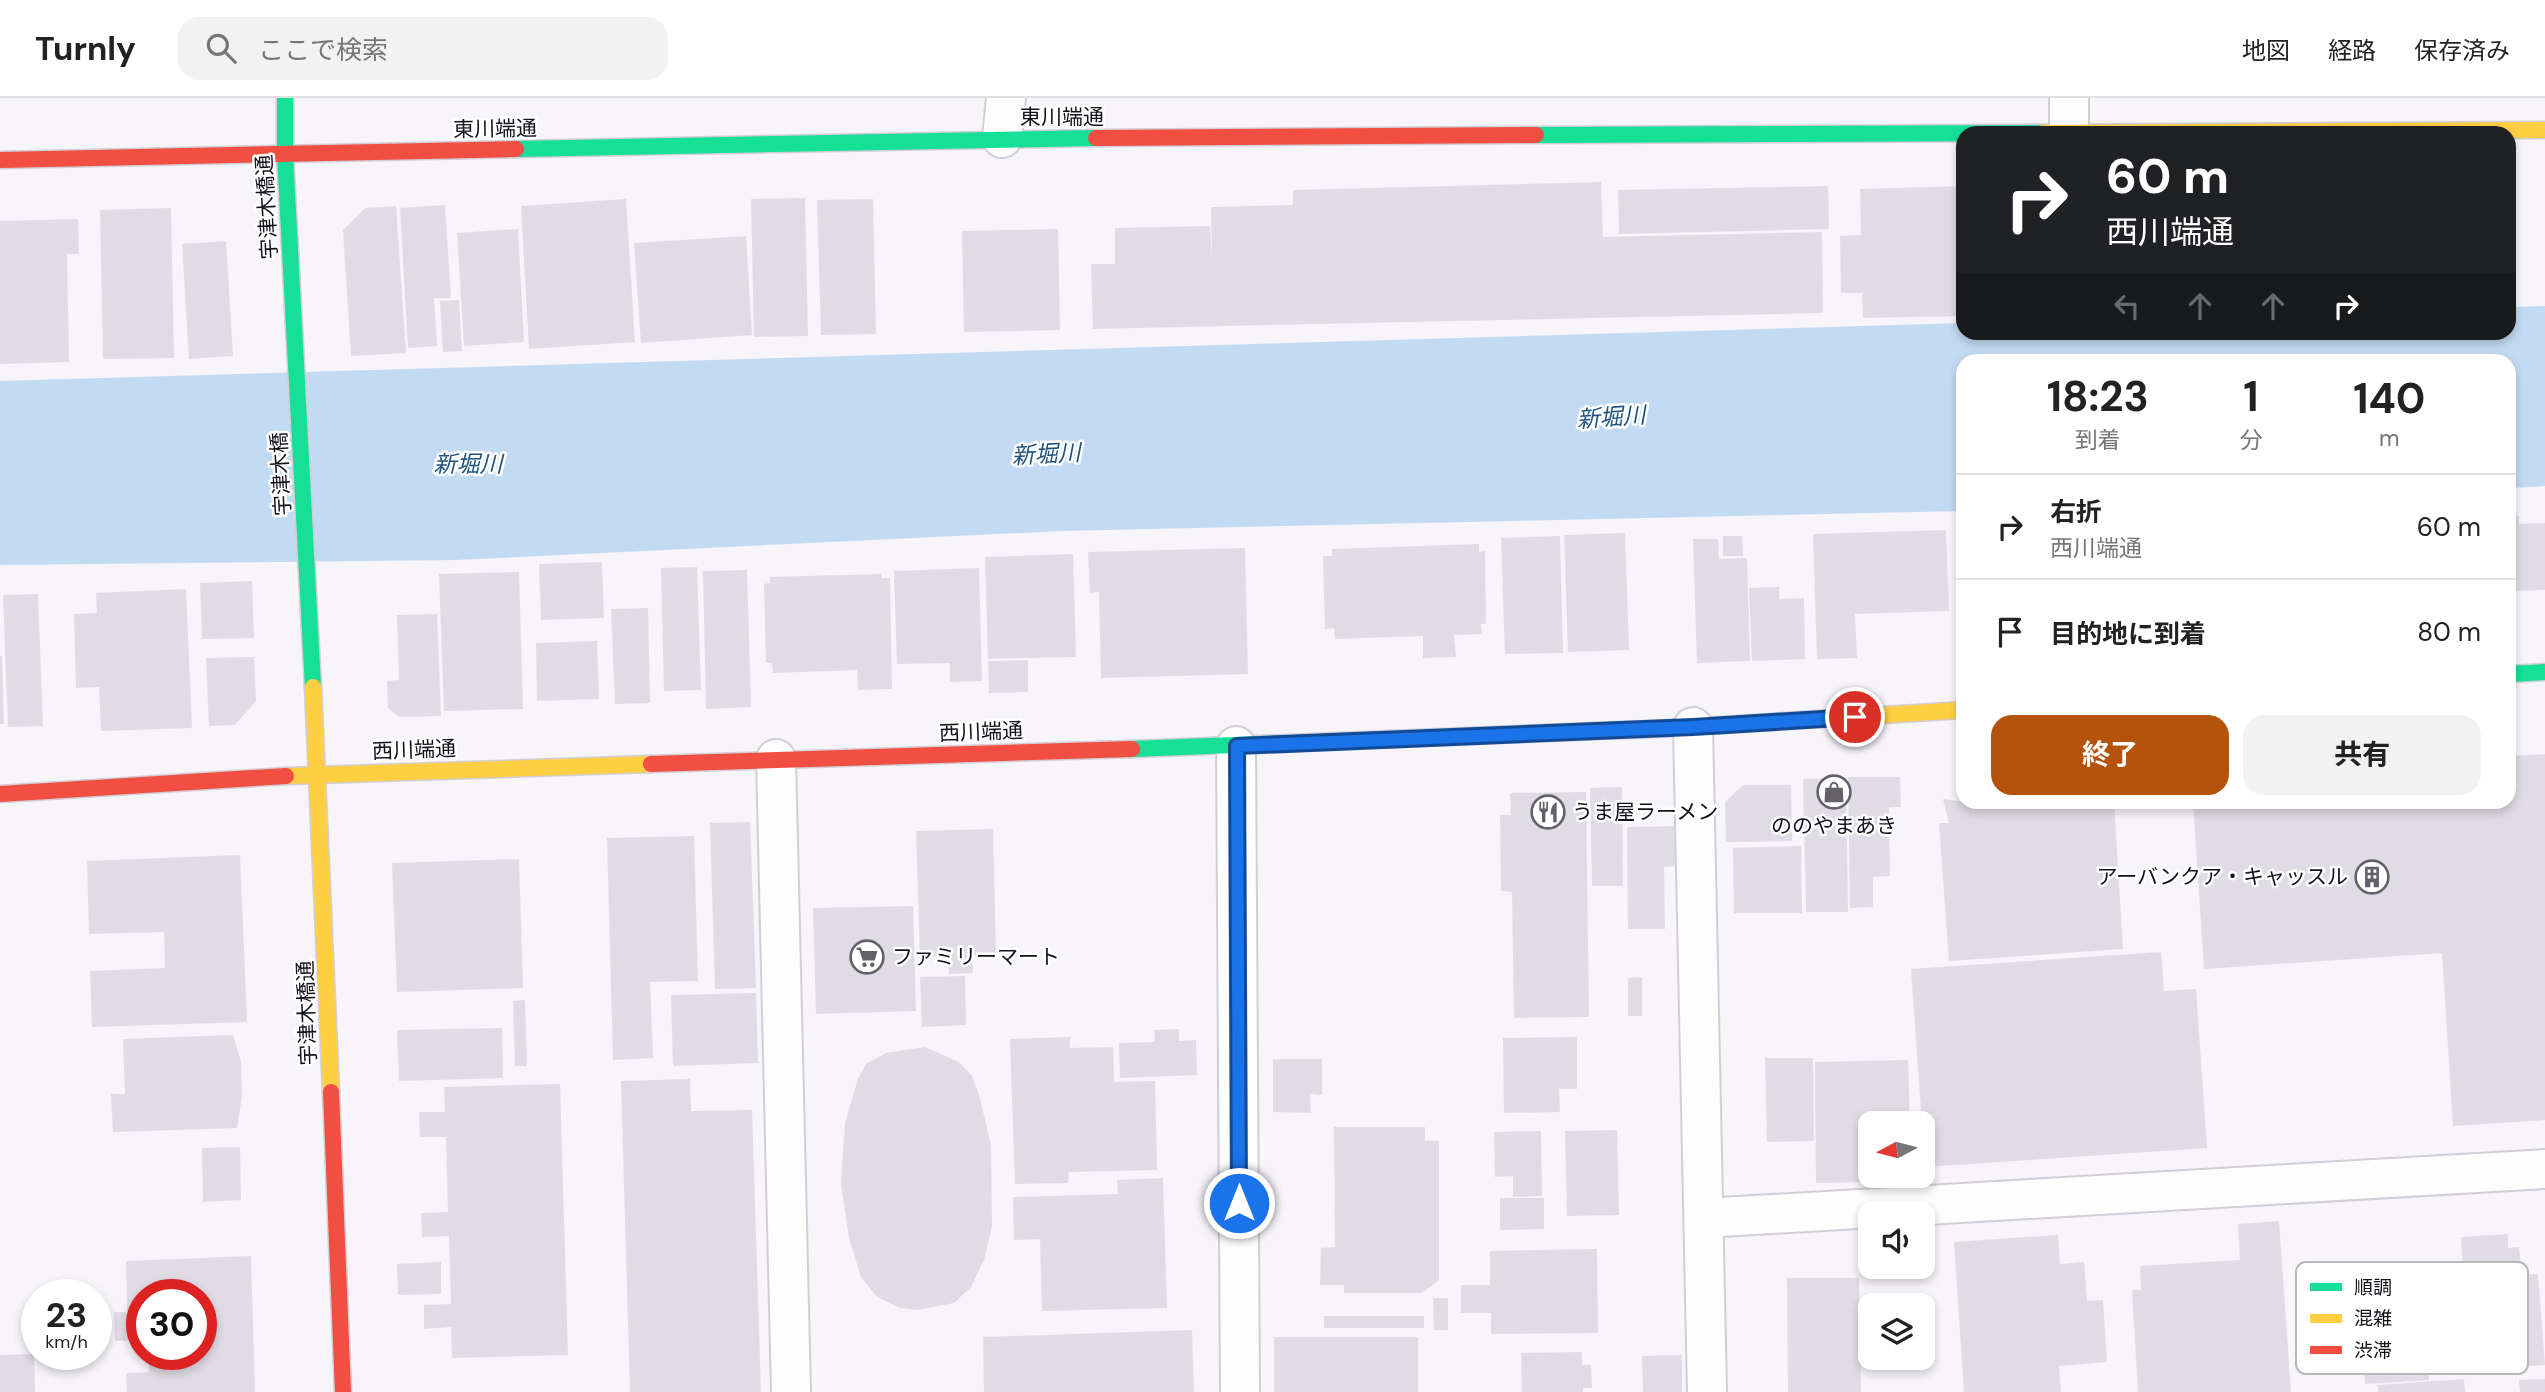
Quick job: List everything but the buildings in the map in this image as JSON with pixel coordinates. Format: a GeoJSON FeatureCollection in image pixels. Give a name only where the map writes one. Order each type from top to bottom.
{"type":"FeatureCollection","features":[{"type":"Feature","properties":{"kind":"street","name":"宇津木橋通"},"geometry":{"type":"LineString","coordinates":[[285,98],[285,155],[293,314]]}},
{"type":"Feature","properties":{"kind":"street"},"geometry":{"type":"LineString","coordinates":[[1002,138],[1006,98]]}},
{"type":"Feature","properties":{"kind":"street"},"geometry":{"type":"LineString","coordinates":[[2069,98],[2069,126]]}},
{"type":"Feature","properties":{"kind":"street","name":"東川端通"},"geometry":{"type":"LineString","coordinates":[[2516,130],[2545,130]]}},
{"type":"Feature","properties":{"kind":"street","name":"東川端通"},"geometry":{"type":"LineString","coordinates":[[0,160],[1002,138],[1956,133]]}},
{"type":"Feature","properties":{"kind":"street","name":"宇津木橋"},"geometry":{"type":"LineString","coordinates":[[293,314],[310,632]]}},
{"type":"Feature","properties":{"kind":"street","name":"宇津木橋通"},"geometry":{"type":"LineString","coordinates":[[310,632],[343,1392]]}},
{"type":"Feature","properties":{"kind":"street"},"geometry":{"type":"LineString","coordinates":[[2516,674],[2545,672]]}},
{"type":"Feature","properties":{"kind":"street","name":"西川端通"},"geometry":{"type":"LineString","coordinates":[[0,794],[318,774],[1237,746],[1693,727],[1956,711]]}},
{"type":"Feature","properties":{"kind":"street"},"geometry":{"type":"LineString","coordinates":[[1693,727],[1707,1392]]}},
{"type":"Feature","properties":{"kind":"street"},"geometry":{"type":"LineString","coordinates":[[1237,746],[1240,1392]]}},
{"type":"Feature","properties":{"kind":"street"},"geometry":{"type":"LineString","coordinates":[[776,759],[791,1392]]}},
{"type":"Feature","properties":{"kind":"street"},"geometry":{"type":"LineString","coordinates":[[1704,1218],[2545,1169]]}},
{"type":"Feature","properties":{"kind":"water","name":"新堀川"},"geometry":{"type":"Polygon","coordinates":[[[2545,306],[2545,486],[2516,488],[2516,354],[1956,354],[1956,511],[1061,531],[456,560],[0,565],[0,381],[1956,323],[1956,340],[2516,340],[2516,307],[2545,306]]]}},
{"type":"Feature","properties":{"kind":"traffic: fast"},"geometry":{"type":"LineString","coordinates":[[285,98],[285,155],[313,687]]}},
{"type":"Feature","properties":{"kind":"traffic: fast"},"geometry":{"type":"LineString","coordinates":[[1536,135],[1956,133]]}},
{"type":"Feature","properties":{"kind":"traffic: fast"},"geometry":{"type":"LineString","coordinates":[[516,149],[1096,138]]}},
{"type":"Feature","properties":{"kind":"traffic: fast"},"geometry":{"type":"LineString","coordinates":[[2516,674],[2545,672]]}},
{"type":"Feature","properties":{"kind":"traffic: fast"},"geometry":{"type":"LineString","coordinates":[[1132,749],[1675,728]]}},
{"type":"Feature","properties":{"kind":"traffic: slow"},"geometry":{"type":"LineString","coordinates":[[2516,130],[2545,130]]}},
{"type":"Feature","properties":{"kind":"traffic: slow"},"geometry":{"type":"LineString","coordinates":[[313,687],[331,1092]]}},
{"type":"Feature","properties":{"kind":"traffic: slow"},"geometry":{"type":"LineString","coordinates":[[1675,728],[1956,710]]}},
{"type":"Feature","properties":{"kind":"traffic: slow"},"geometry":{"type":"LineString","coordinates":[[286,776],[651,764]]}},
{"type":"Feature","properties":{"kind":"traffic: jam"},"geometry":{"type":"LineString","coordinates":[[1096,138],[1536,135]]}},
{"type":"Feature","properties":{"kind":"traffic: jam"},"geometry":{"type":"LineString","coordinates":[[0,160],[516,149]]}},
{"type":"Feature","properties":{"kind":"traffic: jam"},"geometry":{"type":"LineString","coordinates":[[651,764],[1132,749]]}},
{"type":"Feature","properties":{"kind":"traffic: jam"},"geometry":{"type":"LineString","coordinates":[[0,794],[286,776]]}},
{"type":"Feature","properties":{"kind":"traffic: jam"},"geometry":{"type":"LineString","coordinates":[[331,1092],[343,1392]]}},
{"type":"Feature","properties":{"kind":"place","name":"ののやまあき"},"geometry":{"type":"Point","coordinates":[1834,792]}},
{"type":"Feature","properties":{"kind":"place","name":"うま屋ラーメン"},"geometry":{"type":"Point","coordinates":[1548,812]}},
{"type":"Feature","properties":{"kind":"place","name":"アーバンクア・キャッスル"},"geometry":{"type":"Point","coordinates":[2372,877]}},
{"type":"Feature","properties":{"kind":"place","name":"ファミリーマート"},"geometry":{"type":"Point","coordinates":[867,957]}},
{"type":"Feature","properties":{"kind":"route"},"geometry":{"type":"LineString","coordinates":[[1239,1203],[1237,746],[1693,727],[1855,717]]}}]}
